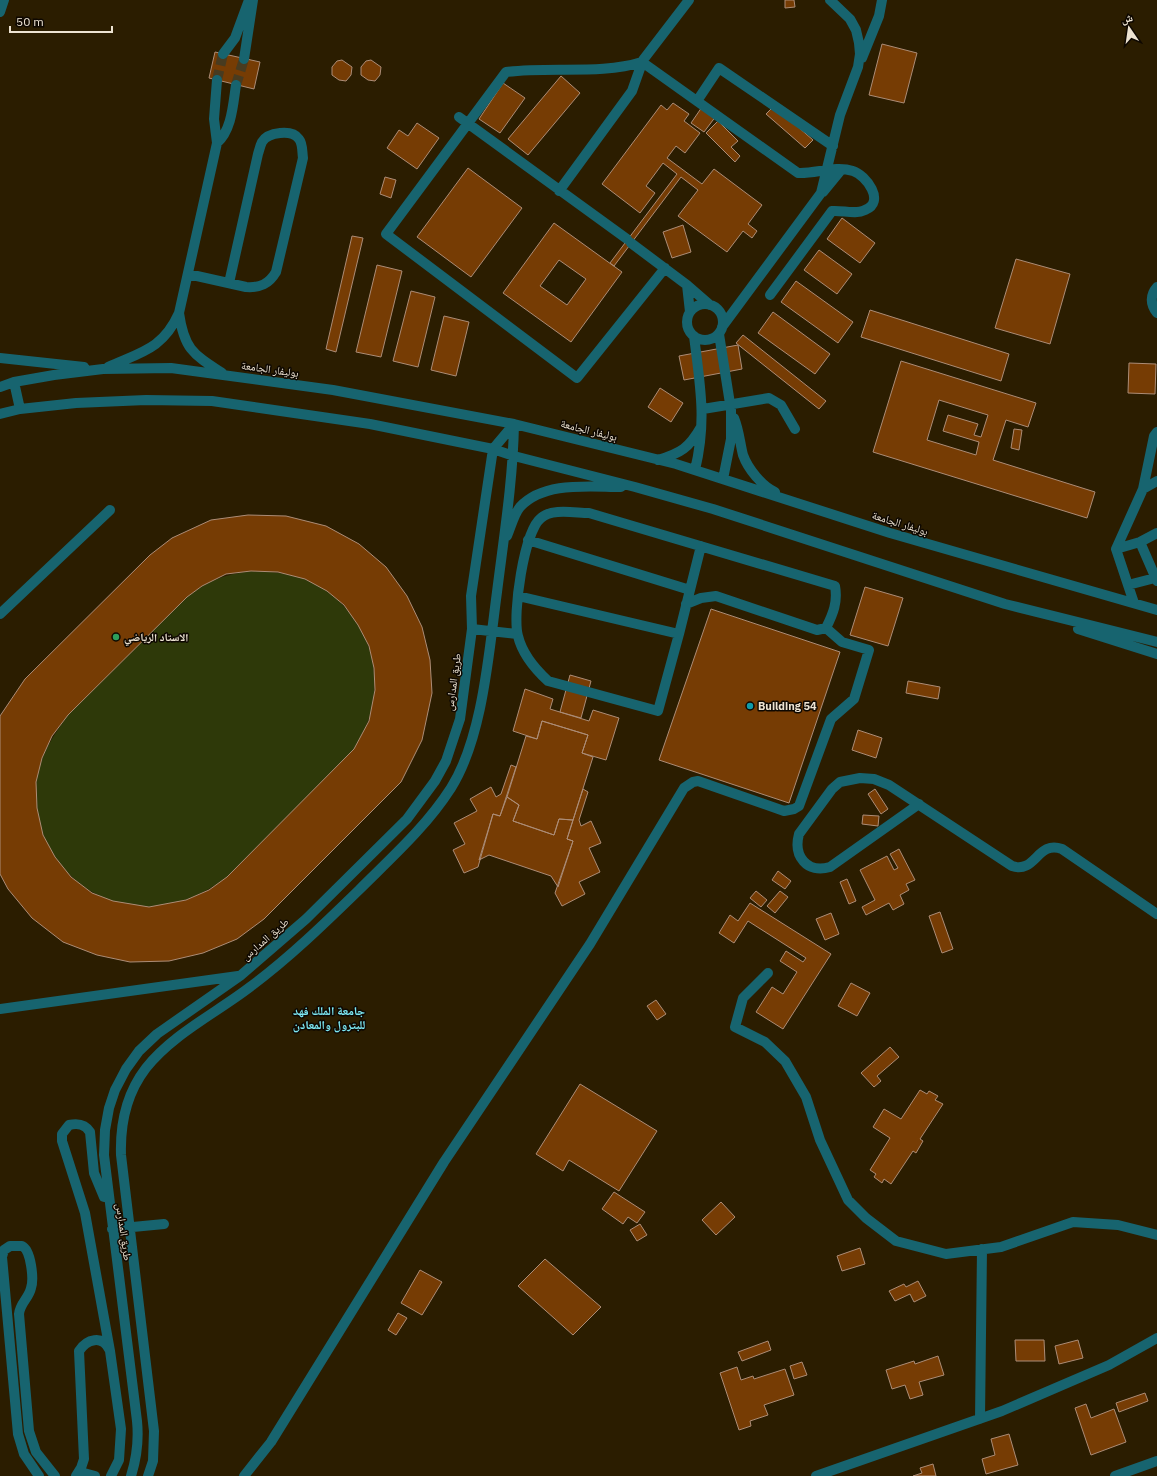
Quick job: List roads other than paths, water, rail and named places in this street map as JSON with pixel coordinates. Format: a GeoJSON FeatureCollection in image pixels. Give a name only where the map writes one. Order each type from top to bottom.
{"type":"FeatureCollection","features":[{"type":"Feature","properties":{"kind":"street"},"geometry":{"type":"LineString","coordinates":[[0,12],[4,0]]}},
{"type":"Feature","properties":{"kind":"street"},"geometry":{"type":"LineString","coordinates":[[224,54],[235,38],[249,0]]}},
{"type":"Feature","properties":{"kind":"street"},"geometry":{"type":"LineString","coordinates":[[244,59],[253,0]]}},
{"type":"Feature","properties":{"kind":"street"},"geometry":{"type":"LineString","coordinates":[[559,191],[632,92],[642,62],[689,0]]}},
{"type":"Feature","properties":{"kind":"street"},"geometry":{"type":"LineString","coordinates":[[830,0],[850,19],[856,30],[859,43],[858,67]]}},
{"type":"Feature","properties":{"kind":"street"},"geometry":{"type":"LineString","coordinates":[[821,193],[840,115],[879,16],[882,0]]}},
{"type":"Feature","properties":{"kind":"street"},"geometry":{"type":"LineString","coordinates":[[642,62],[798,173],[810,173],[827,169],[853,171],[870,184],[874,196],[872,204],[867,210],[857,212],[840,210],[832,211],[770,295]]}},
{"type":"Feature","properties":{"kind":"street"},"geometry":{"type":"LineString","coordinates":[[642,62],[626,67],[529,69],[506,72],[386,234],[578,378],[664,268]]}},
{"type":"Feature","properties":{"kind":"street"},"geometry":{"type":"LineString","coordinates":[[696,101],[719,68],[833,146]]}},
{"type":"Feature","properties":{"kind":"street"},"geometry":{"type":"LineString","coordinates":[[0,358],[103,369],[152,347],[168,334],[179,313],[217,143],[214,119],[216,80]]}},
{"type":"Feature","properties":{"kind":"street"},"geometry":{"type":"LineString","coordinates":[[217,143],[225,137],[228,128],[236,85]]}},
{"type":"Feature","properties":{"kind":"street"},"geometry":{"type":"LineString","coordinates":[[459,117],[629,241],[687,285],[721,314],[721,331],[731,407],[731,440],[723,479]]}},
{"type":"Feature","properties":{"kind":"street"},"geometry":{"type":"LineString","coordinates":[[188,274],[246,288],[263,286],[273,278],[276,272],[303,158],[300,140],[296,135],[286,133],[274,134],[263,141],[258,154],[229,283]]}},
{"type":"Feature","properties":{"kind":"street"},"geometry":{"type":"LineString","coordinates":[[687,285],[690,312],[687,324],[689,331],[694,336],[707,340],[721,331],[821,193],[841,170]]}},
{"type":"Feature","properties":{"kind":"street"},"geometry":{"type":"LineString","coordinates":[[1157,287],[1152,293],[1151,300],[1157,313]]}},
{"type":"Feature","properties":{"kind":"street"},"geometry":{"type":"LineString","coordinates":[[690,312],[696,306],[703,304],[710,305]]}},
{"type":"Feature","properties":{"kind":"street"},"geometry":{"type":"LineString","coordinates":[[179,313],[184,337],[188,345],[195,354],[223,374]]}},
{"type":"Feature","properties":{"kind":"street"},"geometry":{"type":"LineString","coordinates":[[694,336],[703,409],[701,446],[695,470]]}},
{"type":"Feature","properties":{"kind":"street","name":"بوليفار الجامعة"},"geometry":{"type":"LineString","coordinates":[[0,387],[14,382],[54,375],[103,369],[171,368],[333,390],[514,424],[695,470],[890,533],[1157,610]]}},
{"type":"Feature","properties":{"kind":"street"},"geometry":{"type":"LineString","coordinates":[[14,382],[20,409]]}},
{"type":"Feature","properties":{"kind":"street"},"geometry":{"type":"LineString","coordinates":[[703,409],[731,407],[769,398],[781,405],[795,429]]}},
{"type":"Feature","properties":{"kind":"street"},"geometry":{"type":"LineString","coordinates":[[0,414],[20,409],[76,403],[146,400],[212,402],[370,424],[493,449],[514,456],[713,509],[1157,654]]}},
{"type":"Feature","properties":{"kind":"street"},"geometry":{"type":"LineString","coordinates":[[731,407],[738,427],[744,456],[752,471],[768,489],[795,502]]}},
{"type":"Feature","properties":{"kind":"street"},"geometry":{"type":"LineString","coordinates":[[493,449],[514,424]]}},
{"type":"Feature","properties":{"kind":"street"},"geometry":{"type":"LineString","coordinates":[[148,1476],[155,1446],[129,1227],[120,1134],[125,1111],[133,1089],[157,1055],[178,1038],[260,980],[305,941],[394,856],[438,807],[452,787],[473,738],[492,631],[514,456],[514,424]]}},
{"type":"Feature","properties":{"kind":"street"},"geometry":{"type":"LineString","coordinates":[[658,460],[676,454],[685,448],[693,441],[702,426]]}},
{"type":"Feature","properties":{"kind":"street"},"geometry":{"type":"LineString","coordinates":[[1134,603],[1116,549],[1143,489],[1154,436],[1157,432]]}},
{"type":"Feature","properties":{"kind":"street","name":"طريق المدارس"},"geometry":{"type":"LineString","coordinates":[[131,1476],[137,1457],[138,1427],[109,1210],[104,1155],[105,1130],[111,1102],[126,1069],[139,1051],[157,1034],[240,976],[306,919],[407,819],[424,797],[446,761],[460,719],[472,629],[471,596],[493,449]]}},
{"type":"Feature","properties":{"kind":"street"},"geometry":{"type":"LineString","coordinates":[[1143,489],[1157,481]]}},
{"type":"Feature","properties":{"kind":"street"},"geometry":{"type":"LineString","coordinates":[[503,547],[519,508],[533,496],[564,488],[635,487]]}},
{"type":"Feature","properties":{"kind":"street"},"geometry":{"type":"LineString","coordinates":[[0,614],[110,510]]}},
{"type":"Feature","properties":{"kind":"street"},"geometry":{"type":"LineString","coordinates":[[701,546],[658,711],[548,681],[539,672],[522,647],[517,634],[518,596],[528,540],[535,524],[542,517],[552,513],[589,513],[701,546],[835,586],[837,598],[833,614],[826,628]]}},
{"type":"Feature","properties":{"kind":"street"},"geometry":{"type":"LineString","coordinates":[[1116,549],[1140,542],[1157,533]]}},
{"type":"Feature","properties":{"kind":"street"},"geometry":{"type":"LineString","coordinates":[[528,540],[690,590]]}},
{"type":"Feature","properties":{"kind":"street"},"geometry":{"type":"LineString","coordinates":[[1128,585],[1156,579],[1140,542]]}},
{"type":"Feature","properties":{"kind":"street"},"geometry":{"type":"LineString","coordinates":[[518,596],[679,634]]}},
{"type":"Feature","properties":{"kind":"street"},"geometry":{"type":"LineString","coordinates":[[686,604],[700,598],[716,596],[817,630],[826,628]]}},
{"type":"Feature","properties":{"kind":"street"},"geometry":{"type":"LineString","coordinates":[[1004,604],[1157,642]]}},
{"type":"Feature","properties":{"kind":"street"},"geometry":{"type":"LineString","coordinates":[[244,1476],[271,1442],[444,1162],[590,944],[684,788],[693,782],[698,781],[784,811],[794,809],[799,806],[830,719],[854,699],[869,650],[842,642],[826,628]]}},
{"type":"Feature","properties":{"kind":"street"},"geometry":{"type":"LineString","coordinates":[[472,629],[517,634]]}},
{"type":"Feature","properties":{"kind":"street"},"geometry":{"type":"LineString","coordinates":[[919,804],[830,867],[821,870],[814,869],[804,863],[800,855],[797,841],[802,827],[832,789],[840,782],[860,778],[874,779],[889,785],[919,804],[1017,868],[1027,866],[1046,848],[1056,847],[1062,849],[1157,914]]}},
{"type":"Feature","properties":{"kind":"street"},"geometry":{"type":"LineString","coordinates":[[768,973],[743,998],[736,1027],[765,1042],[785,1061],[806,1097],[820,1140],[848,1200],[866,1218],[896,1241],[946,1254],[1001,1247],[1073,1222],[1118,1225],[1157,1235]]}},
{"type":"Feature","properties":{"kind":"street"},"geometry":{"type":"LineString","coordinates":[[0,1009],[240,976]]}},
{"type":"Feature","properties":{"kind":"street"},"geometry":{"type":"LineString","coordinates":[[109,1210],[94,1173],[90,1132],[87,1127],[81,1124],[69,1125],[62,1134],[62,1141],[85,1213],[110,1351],[121,1429],[119,1460],[111,1476]]}},
{"type":"Feature","properties":{"kind":"street"},"geometry":{"type":"LineString","coordinates":[[112,1229],[164,1224]]}},
{"type":"Feature","properties":{"kind":"street"},"geometry":{"type":"LineString","coordinates":[[39,1476],[24,1454],[18,1434],[2,1257],[4,1250],[10,1246],[25,1248],[28,1251],[30,1262],[32,1288],[22,1303],[19,1314],[29,1431],[36,1452],[55,1476]]}},
{"type":"Feature","properties":{"kind":"street"},"geometry":{"type":"LineString","coordinates":[[980,1419],[982,1249]]}},
{"type":"Feature","properties":{"kind":"street"},"geometry":{"type":"LineString","coordinates":[[816,1476],[1002,1411],[1109,1365],[1157,1338]]}},
{"type":"Feature","properties":{"kind":"street"},"geometry":{"type":"LineString","coordinates":[[76,1476],[84,1459],[79,1351],[83,1344],[94,1340],[100,1340],[107,1344],[110,1351]]}},
{"type":"Feature","properties":{"kind":"street"},"geometry":{"type":"LineString","coordinates":[[1116,1476],[1157,1461]]}},
{"type":"Feature","properties":{"kind":"street"},"geometry":{"type":"LineString","coordinates":[[76,1476],[84,1473],[95,1476]]}},
{"type":"Feature","properties":{"kind":"tunnel"},"geometry":{"type":"LineString","coordinates":[[217,80],[223,54]]}},
{"type":"Feature","properties":{"kind":"tunnel"},"geometry":{"type":"LineString","coordinates":[[236,85],[244,59]]}},
{"type":"Feature","properties":{"kind":"place","name":"الاستاد الرياضي"},"geometry":{"type":"Point","coordinates":[116,637]}},
{"type":"Feature","properties":{"kind":"place","name":"Building 54"},"geometry":{"type":"Point","coordinates":[750,706]}},
{"type":"Feature","properties":{"kind":"district","name":"جامعة الملك فهد للبترول والمعادن"},"geometry":{"type":"Point","coordinates":[329,1018]}}]}
